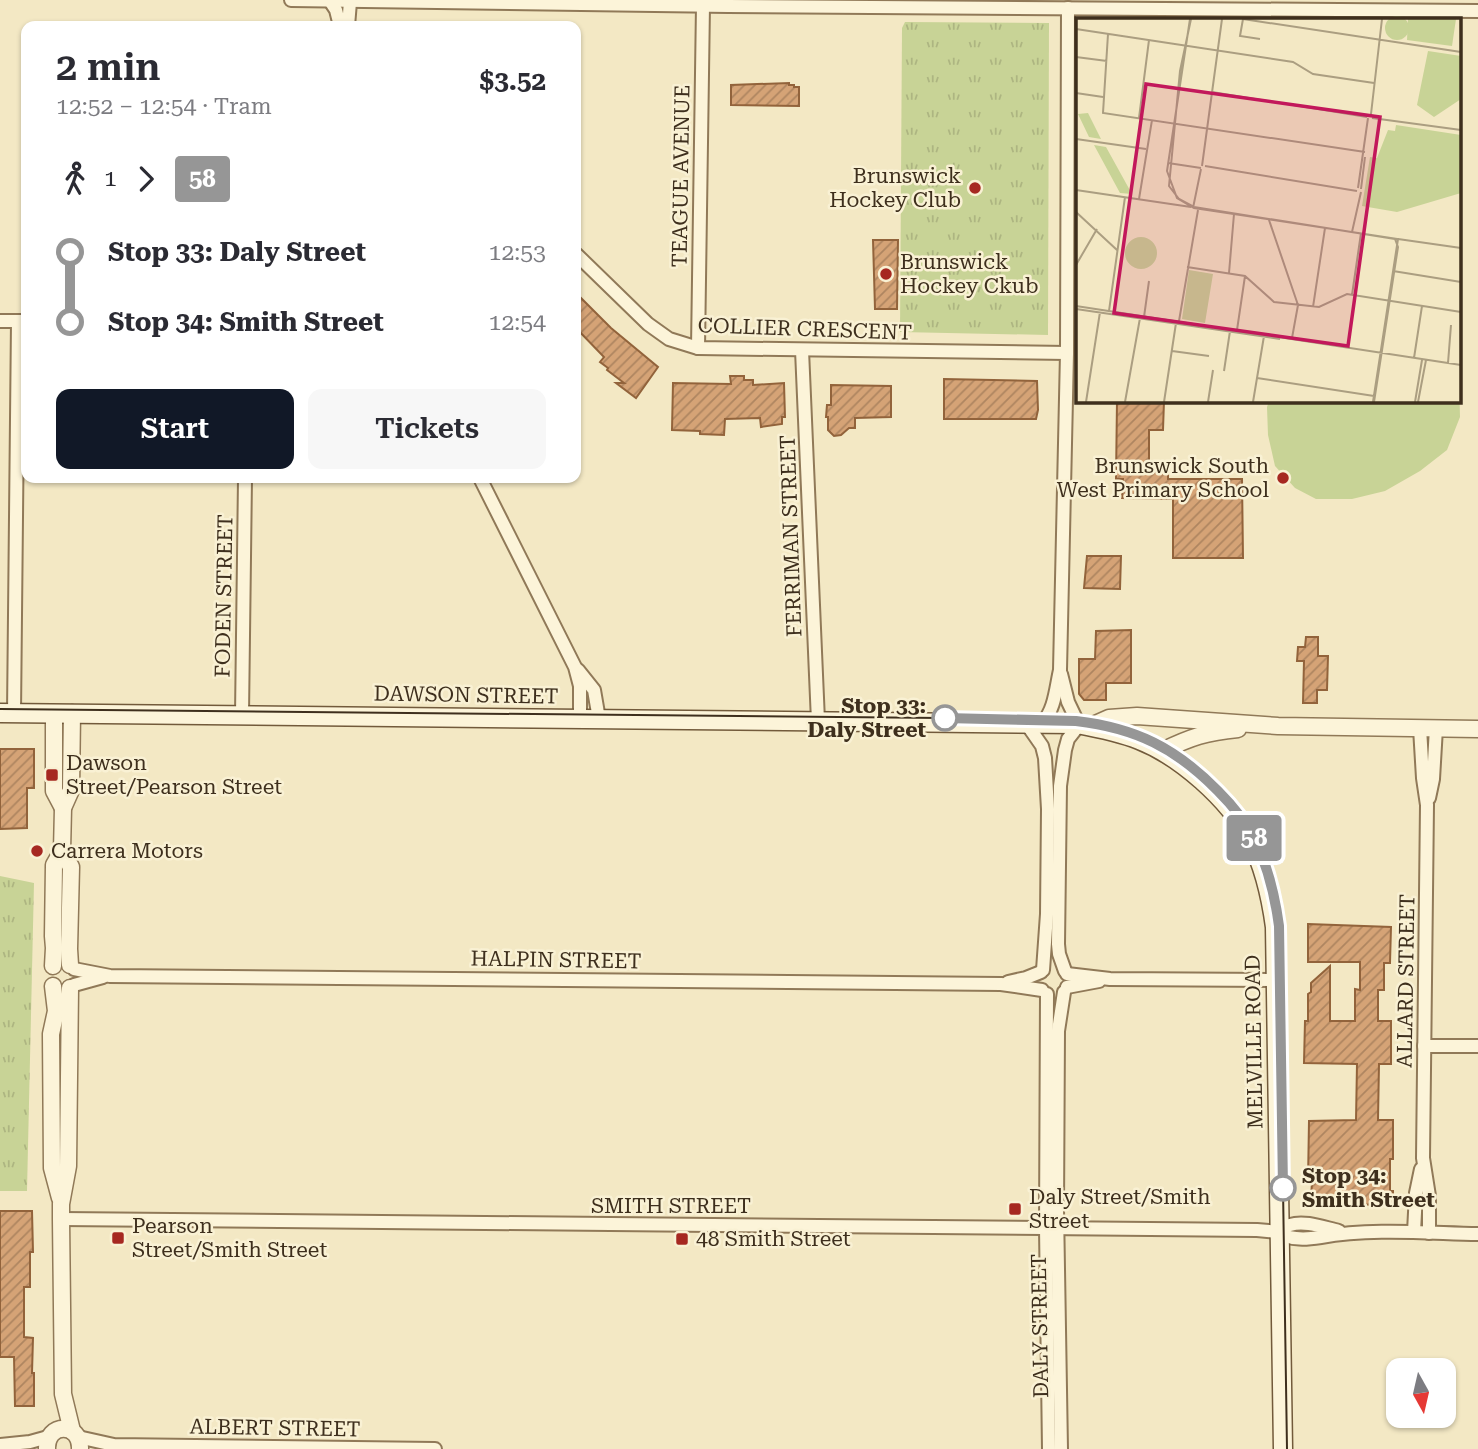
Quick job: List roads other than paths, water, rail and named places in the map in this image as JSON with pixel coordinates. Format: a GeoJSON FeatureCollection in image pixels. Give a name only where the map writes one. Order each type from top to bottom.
{"type":"FeatureCollection","features":[{"type":"Feature","properties":{"kind":"main road","name":"DAWSON STREET"},"geometry":{"type":"LineString","coordinates":[[7,713],[1034,723]]}},
{"type":"Feature","properties":{"kind":"main road"},"geometry":{"type":"LineString","coordinates":[[1034,723],[1085,726]]}},
{"type":"Feature","properties":{"kind":"main road","name":"MELVILLE ROAD"},"geometry":{"type":"LineString","coordinates":[[1085,726],[1139,740],[1162,751],[1182,764],[1209,788],[1250,838],[1272,902],[1275,927],[1283,1449]]}},
{"type":"Feature","properties":{"kind":"street"},"geometry":{"type":"LineString","coordinates":[[291,0],[1478,11]]}},
{"type":"Feature","properties":{"kind":"street"},"geometry":{"type":"LineString","coordinates":[[330,1],[339,21]]}},
{"type":"Feature","properties":{"kind":"street"},"geometry":{"type":"LineString","coordinates":[[348,21],[350,2]]}},
{"type":"Feature","properties":{"kind":"street","name":"TEAGUE AVENUE"},"geometry":{"type":"LineString","coordinates":[[698,348],[703,5]]}},
{"type":"Feature","properties":{"kind":"street"},"geometry":{"type":"LineString","coordinates":[[1068,8],[1067,353],[1060,670],[1051,711],[1046,719],[1030,726],[1042,746],[1045,758],[1048,809],[1047,901],[1042,971],[1038,981],[1044,992],[1055,996],[1065,990],[1110,979]]}},
{"type":"Feature","properties":{"kind":"street","name":"COLLIER CRESCENT"},"geometry":{"type":"LineString","coordinates":[[581,259],[648,324],[669,338],[698,348],[1067,353]]}},
{"type":"Feature","properties":{"kind":"street"},"geometry":{"type":"LineString","coordinates":[[0,321],[21,321]]}},
{"type":"Feature","properties":{"kind":"street"},"geometry":{"type":"LineString","coordinates":[[7,713],[21,347]]}},
{"type":"Feature","properties":{"kind":"street","name":"FERRIMAN STREET"},"geometry":{"type":"LineString","coordinates":[[802,350],[818,721]]}},
{"type":"Feature","properties":{"kind":"street","name":"FODEN STREET"},"geometry":{"type":"LineString","coordinates":[[242,715],[245,483]]}},
{"type":"Feature","properties":{"kind":"street"},"geometry":{"type":"LineString","coordinates":[[483,483],[575,667],[594,691],[599,719]]}},
{"type":"Feature","properties":{"kind":"street"},"geometry":{"type":"LineString","coordinates":[[575,667],[580,687],[580,719]]}},
{"type":"Feature","properties":{"kind":"street"},"geometry":{"type":"LineString","coordinates":[[1060,670],[1068,702],[1085,726]]}},
{"type":"Feature","properties":{"kind":"street"},"geometry":{"type":"LineString","coordinates":[[61,1211],[52,1168],[51,1034],[56,1011],[49,974],[53,966],[54,948],[54,865],[62,851],[63,808],[54,791],[63,713]]}},
{"type":"Feature","properties":{"kind":"street"},"geometry":{"type":"LineString","coordinates":[[1065,990],[1068,978],[1058,944],[1060,786],[1068,739],[1085,726],[1109,718],[1137,716],[1279,726],[1478,729]]}},
{"type":"Feature","properties":{"kind":"street"},"geometry":{"type":"LineString","coordinates":[[1162,751],[1198,735],[1279,726]]}},
{"type":"Feature","properties":{"kind":"street","name":"ALLARD STREET"},"geometry":{"type":"LineString","coordinates":[[1428,728],[1423,778],[1427,805],[1423,1158],[1429,1196],[1429,1233]]}},
{"type":"Feature","properties":{"kind":"street"},"geometry":{"type":"LineString","coordinates":[[62,851],[71,867],[69,950],[72,976],[68,1166],[61,1211],[63,1394],[77,1439]]}},
{"type":"Feature","properties":{"kind":"street"},"geometry":{"type":"LineString","coordinates":[[53,966],[61,962],[72,976]]}},
{"type":"Feature","properties":{"kind":"street"},"geometry":{"type":"LineString","coordinates":[[1042,971],[1056,966],[1066,972],[1110,979],[1276,980]]}},
{"type":"Feature","properties":{"kind":"street","name":"HALPIN STREET"},"geometry":{"type":"LineString","coordinates":[[1001,984],[1042,971]]}},
{"type":"Feature","properties":{"kind":"street"},"geometry":{"type":"LineString","coordinates":[[52,986],[61,990],[72,976]]}},
{"type":"Feature","properties":{"kind":"street","name":"HALPIN STREET"},"geometry":{"type":"LineString","coordinates":[[72,976],[1001,984],[1044,992]]}},
{"type":"Feature","properties":{"kind":"street","name":"DALY STREET"},"geometry":{"type":"LineString","coordinates":[[1049,1449],[1058,1031],[1065,990]]}},
{"type":"Feature","properties":{"kind":"street","name":"DALY STREET"},"geometry":{"type":"LineString","coordinates":[[1044,992],[1061,1449]]}},
{"type":"Feature","properties":{"kind":"street"},"geometry":{"type":"LineString","coordinates":[[1424,1046],[1478,1046]]}},
{"type":"Feature","properties":{"kind":"street","name":"ALLARD STREET"},"geometry":{"type":"LineString","coordinates":[[1414,1232],[1416,1193],[1423,1158]]}},
{"type":"Feature","properties":{"kind":"street","name":"SMITH STREET"},"geometry":{"type":"LineString","coordinates":[[61,1211],[1279,1231],[1284,1236],[1299,1238],[1347,1232],[1478,1234]]}},
{"type":"Feature","properties":{"kind":"street"},"geometry":{"type":"LineString","coordinates":[[50,1439],[63,1394]]}},
{"type":"Feature","properties":{"kind":"street"},"geometry":{"type":"LineString","coordinates":[[5,1445],[50,1439],[63,1429],[77,1439]]}},
{"type":"Feature","properties":{"kind":"street","name":"ALBERT STREET"},"geometry":{"type":"LineString","coordinates":[[77,1439],[114,1445],[435,1449]]}},
{"type":"Feature","properties":{"kind":"street"},"geometry":{"type":"LineString","coordinates":[[5,1445],[32,1449]]}},
{"type":"Feature","properties":{"kind":"street","name":"ALBERT STREET"},"geometry":{"type":"LineString","coordinates":[[99,1449],[114,1445]]}},
{"type":"Feature","properties":{"kind":"tram line"},"geometry":{"type":"LineString","coordinates":[[0,709],[1046,719],[1110,726],[1141,736],[1169,751],[1207,780],[1247,826],[1267,871],[1279,926],[1287,1449]]}},
{"type":"Feature","properties":{"kind":"tram line","name":"58"},"geometry":{"type":"LineString","coordinates":[[945,718],[1046,719],[1098,723],[1121,729],[1141,736],[1181,757],[1212,785],[1240,817],[1262,856],[1276,901],[1279,926],[1283,1188]]}},
{"type":"Feature","properties":{"kind":"place","name":"Brunswick Hockey Club"},"geometry":{"type":"Point","coordinates":[975,188]}},
{"type":"Feature","properties":{"kind":"place","name":"Brunswick Hockey Ckub"},"geometry":{"type":"Point","coordinates":[886,274]}},
{"type":"Feature","properties":{"kind":"place","name":"Brunswick South West Primary School"},"geometry":{"type":"Point","coordinates":[1283,478]}},
{"type":"Feature","properties":{"kind":"place","name":"Stop 33: Daly Street"},"geometry":{"type":"Point","coordinates":[945,718]}},
{"type":"Feature","properties":{"kind":"place","name":"Dawson Street/Pearson Street"},"geometry":{"type":"Point","coordinates":[52,775]}},
{"type":"Feature","properties":{"kind":"place","name":"Carrera Motors"},"geometry":{"type":"Point","coordinates":[37,851]}},
{"type":"Feature","properties":{"kind":"place","name":"Stop 34: Smith Street"},"geometry":{"type":"Point","coordinates":[1283,1188]}},
{"type":"Feature","properties":{"kind":"place","name":"Daly Street/Smith Street"},"geometry":{"type":"Point","coordinates":[1015,1209]}},
{"type":"Feature","properties":{"kind":"place","name":"Pearson Street/Smith Street"},"geometry":{"type":"Point","coordinates":[118,1238]}},
{"type":"Feature","properties":{"kind":"place","name":"48 Smith Street"},"geometry":{"type":"Point","coordinates":[682,1239]}}]}
